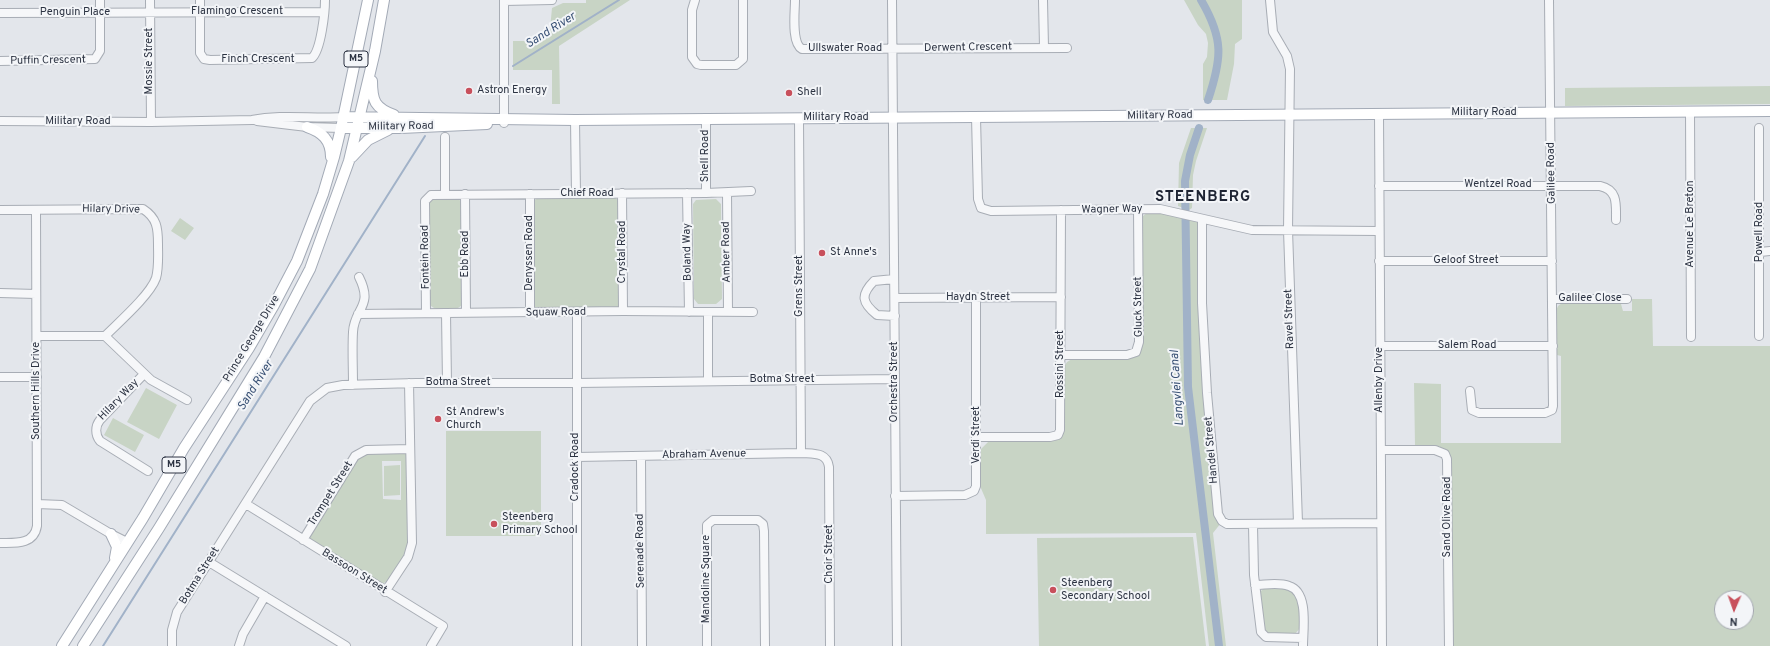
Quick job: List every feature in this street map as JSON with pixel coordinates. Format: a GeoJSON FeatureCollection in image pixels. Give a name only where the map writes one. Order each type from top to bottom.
{"type":"FeatureCollection","features":[{"type":"Feature","properties":{"kind":"main road","name":"Prince George Drive"},"geometry":{"type":"LineString","coordinates":[[62,646],[184,448],[249,348],[297,261],[330,169],[341,128],[368,0]]}},
{"type":"Feature","properties":{"kind":"main road","name":"Prince George Drive"},"geometry":{"type":"LineString","coordinates":[[83,646],[159,528],[264,357],[310,269],[349,161],[358,128],[384,0]]}},
{"type":"Feature","properties":{"kind":"main road"},"geometry":{"type":"LineString","coordinates":[[374,51],[372,91],[374,101],[383,111],[399,117]]}},
{"type":"Feature","properties":{"kind":"main road","name":"Military Road"},"geometry":{"type":"LineString","coordinates":[[341,128],[402,128],[504,121],[550,120],[1770,111]]}},
{"type":"Feature","properties":{"kind":"main road","name":"Military Road"},"geometry":{"type":"LineString","coordinates":[[343,117],[399,117],[504,121]]}},
{"type":"Feature","properties":{"kind":"main road"},"geometry":{"type":"LineString","coordinates":[[307,127],[318,131],[327,138],[331,152],[330,169]]}},
{"type":"Feature","properties":{"kind":"main road"},"geometry":{"type":"LineString","coordinates":[[349,161],[368,140],[381,132],[402,128]]}},
{"type":"Feature","properties":{"kind":"main road"},"geometry":{"type":"LineString","coordinates":[[105,578],[117,551],[116,543],[111,534]]}},
{"type":"Feature","properties":{"kind":"street"},"geometry":{"type":"LineString","coordinates":[[100,0],[100,13]]}},
{"type":"Feature","properties":{"kind":"street","name":"Mossie Street"},"geometry":{"type":"LineString","coordinates":[[150,0],[151,122]]}},
{"type":"Feature","properties":{"kind":"street"},"geometry":{"type":"LineString","coordinates":[[199,12],[200,0]]}},
{"type":"Feature","properties":{"kind":"street"},"geometry":{"type":"LineString","coordinates":[[324,12],[325,0]]}},
{"type":"Feature","properties":{"kind":"street"},"geometry":{"type":"LineString","coordinates":[[504,121],[504,1],[552,0]]}},
{"type":"Feature","properties":{"kind":"street"},"geometry":{"type":"LineString","coordinates":[[695,0],[692,10],[692,57],[697,64],[701,66],[736,65],[743,59],[742,0]]}},
{"type":"Feature","properties":{"kind":"street","name":"Ullswater Road"},"geometry":{"type":"LineString","coordinates":[[795,0],[795,39],[798,47],[802,49],[892,49]]}},
{"type":"Feature","properties":{"kind":"street","name":"Orchestra Street"},"geometry":{"type":"LineString","coordinates":[[892,0],[897,646]]}},
{"type":"Feature","properties":{"kind":"street"},"geometry":{"type":"LineString","coordinates":[[1043,0],[1044,47]]}},
{"type":"Feature","properties":{"kind":"street","name":"Ravel Street"},"geometry":{"type":"LineString","coordinates":[[1270,0],[1273,32],[1287,56],[1290,69],[1288,230],[1298,523]]}},
{"type":"Feature","properties":{"kind":"street","name":"Galilee Road"},"geometry":{"type":"LineString","coordinates":[[1470,391],[1471,406],[1474,412],[1548,412],[1553,406],[1550,0]]}},
{"type":"Feature","properties":{"kind":"street","name":"Penguin Place"},"geometry":{"type":"LineString","coordinates":[[0,13],[150,12]]}},
{"type":"Feature","properties":{"kind":"street","name":"Flamingo Crescent"},"geometry":{"type":"LineString","coordinates":[[150,12],[324,12]]}},
{"type":"Feature","properties":{"kind":"street","name":"Finch Crescent"},"geometry":{"type":"LineString","coordinates":[[199,12],[200,53],[204,59],[210,60],[312,58],[317,52],[324,12]]}},
{"type":"Feature","properties":{"kind":"street","name":"Puffin Crescent"},"geometry":{"type":"LineString","coordinates":[[0,61],[95,59],[100,51],[100,13]]}},
{"type":"Feature","properties":{"kind":"street","name":"Derwent Crescent"},"geometry":{"type":"LineString","coordinates":[[892,49],[1067,48]]}},
{"type":"Feature","properties":{"kind":"street","name":"Avenue Le Breton"},"geometry":{"type":"LineString","coordinates":[[1690,111],[1691,337]]}},
{"type":"Feature","properties":{"kind":"street","name":"Allenby Drive"},"geometry":{"type":"LineString","coordinates":[[1379,114],[1382,646]]}},
{"type":"Feature","properties":{"kind":"street","name":"Military Road"},"geometry":{"type":"LineString","coordinates":[[252,120],[265,117],[343,117]]}},
{"type":"Feature","properties":{"kind":"street","name":"Wagner Way"},"geometry":{"type":"LineString","coordinates":[[976,117],[978,198],[981,208],[991,211],[1160,209],[1252,230],[1379,231]]}},
{"type":"Feature","properties":{"kind":"street","name":"Grens Street"},"geometry":{"type":"LineString","coordinates":[[799,118],[801,453]]}},
{"type":"Feature","properties":{"kind":"street","name":"Shell Road"},"geometry":{"type":"LineString","coordinates":[[706,119],[706,193]]}},
{"type":"Feature","properties":{"kind":"street","name":"Military Road"},"geometry":{"type":"LineString","coordinates":[[0,121],[151,122],[252,120],[307,127],[341,128]]}},
{"type":"Feature","properties":{"kind":"street"},"geometry":{"type":"LineString","coordinates":[[575,120],[576,194]]}},
{"type":"Feature","properties":{"kind":"street","name":"Powell Road"},"geometry":{"type":"LineString","coordinates":[[1759,128],[1759,336]]}},
{"type":"Feature","properties":{"kind":"street"},"geometry":{"type":"LineString","coordinates":[[445,137],[445,194]]}},
{"type":"Feature","properties":{"kind":"street","name":"Wentzel Road"},"geometry":{"type":"LineString","coordinates":[[1379,186],[1552,185],[1605,187],[1610,190],[1616,198],[1616,220]]}},
{"type":"Feature","properties":{"kind":"street","name":"Chief Road"},"geometry":{"type":"LineString","coordinates":[[425,200],[431,195],[445,194],[727,193],[752,191]]}},
{"type":"Feature","properties":{"kind":"street","name":"Crystal Road"},"geometry":{"type":"LineString","coordinates":[[622,193],[623,311]]}},
{"type":"Feature","properties":{"kind":"street","name":"Boland Way"},"geometry":{"type":"LineString","coordinates":[[687,193],[688,312]]}},
{"type":"Feature","properties":{"kind":"street","name":"Amber Road"},"geometry":{"type":"LineString","coordinates":[[727,193],[728,311]]}},
{"type":"Feature","properties":{"kind":"street","name":"Ebb Road"},"geometry":{"type":"LineString","coordinates":[[465,194],[466,313]]}},
{"type":"Feature","properties":{"kind":"street","name":"Denyssen Road"},"geometry":{"type":"LineString","coordinates":[[530,194],[530,313]]}},
{"type":"Feature","properties":{"kind":"street","name":"Fontein Road"},"geometry":{"type":"LineString","coordinates":[[425,200],[426,313]]}},
{"type":"Feature","properties":{"kind":"street","name":"Hilary Drive"},"geometry":{"type":"LineString","coordinates":[[0,210],[143,209],[151,215],[156,222],[158,234],[158,267],[156,279],[145,295],[105,336]]}},
{"type":"Feature","properties":{"kind":"street","name":"Southern Hills Drive"},"geometry":{"type":"LineString","coordinates":[[0,543],[21,542],[31,538],[36,530],[36,210]]}},
{"type":"Feature","properties":{"kind":"street","name":"Rossini Street"},"geometry":{"type":"LineString","coordinates":[[977,437],[1050,437],[1058,435],[1061,426],[1061,210]]}},
{"type":"Feature","properties":{"kind":"street","name":"Gluck Street"},"geometry":{"type":"LineString","coordinates":[[1061,355],[1128,355],[1136,352],[1139,342],[1138,210]]}},
{"type":"Feature","properties":{"kind":"street","name":"Handel Street"},"geometry":{"type":"LineString","coordinates":[[1202,218],[1202,303],[1207,392],[1218,514],[1222,521],[1227,524],[1253,525],[1298,523],[1381,523]]}},
{"type":"Feature","properties":{"kind":"street"},"geometry":{"type":"LineString","coordinates":[[1760,252],[1770,252]]}},
{"type":"Feature","properties":{"kind":"street","name":"Geloof Street"},"geometry":{"type":"LineString","coordinates":[[1379,261],[1552,261]]}},
{"type":"Feature","properties":{"kind":"street"},"geometry":{"type":"LineString","coordinates":[[353,385],[354,322],[363,306],[364,300],[363,286],[359,277]]}},
{"type":"Feature","properties":{"kind":"street"},"geometry":{"type":"LineString","coordinates":[[894,279],[874,281],[865,291],[865,302],[866,305],[877,315],[895,316]]}},
{"type":"Feature","properties":{"kind":"street"},"geometry":{"type":"LineString","coordinates":[[0,293],[36,294]]}},
{"type":"Feature","properties":{"kind":"street","name":"Haydn Street"},"geometry":{"type":"LineString","coordinates":[[895,298],[1061,297]]}},
{"type":"Feature","properties":{"kind":"street","name":"Verdi Street"},"geometry":{"type":"LineString","coordinates":[[895,496],[964,495],[974,492],[977,480],[976,298]]}},
{"type":"Feature","properties":{"kind":"street","name":"Galilee Close"},"geometry":{"type":"LineString","coordinates":[[1552,299],[1627,299]]}},
{"type":"Feature","properties":{"kind":"street","name":"Squaw Road"},"geometry":{"type":"LineString","coordinates":[[358,314],[577,313],[623,311],[753,312]]}},
{"type":"Feature","properties":{"kind":"street"},"geometry":{"type":"LineString","coordinates":[[708,312],[708,380]]}},
{"type":"Feature","properties":{"kind":"street"},"geometry":{"type":"LineString","coordinates":[[446,313],[446,383]]}},
{"type":"Feature","properties":{"kind":"street","name":"Cradock Road"},"geometry":{"type":"LineString","coordinates":[[577,313],[577,646]]}},
{"type":"Feature","properties":{"kind":"street"},"geometry":{"type":"LineString","coordinates":[[37,336],[105,336],[144,374],[156,383],[187,400]]}},
{"type":"Feature","properties":{"kind":"street","name":"Salem Road"},"geometry":{"type":"LineString","coordinates":[[1380,346],[1553,346]]}},
{"type":"Feature","properties":{"kind":"street","name":"Hilary Way"},"geometry":{"type":"LineString","coordinates":[[144,374],[100,420],[96,427],[97,436],[100,441],[148,471]]}},
{"type":"Feature","properties":{"kind":"street"},"geometry":{"type":"LineString","coordinates":[[0,378],[37,377]]}},
{"type":"Feature","properties":{"kind":"street","name":"Botma Street"},"geometry":{"type":"LineString","coordinates":[[172,646],[172,630],[175,617],[310,401],[327,388],[353,385],[409,383],[577,383],[708,380],[895,379]]}},
{"type":"Feature","properties":{"kind":"street"},"geometry":{"type":"LineString","coordinates":[[385,592],[408,557],[412,543],[409,383]]}},
{"type":"Feature","properties":{"kind":"street","name":"Trompet Street"},"geometry":{"type":"LineString","coordinates":[[303,540],[355,456],[366,450],[410,449]]}},
{"type":"Feature","properties":{"kind":"street","name":"Sand Olive Road"},"geometry":{"type":"LineString","coordinates":[[1381,450],[1435,450],[1445,454],[1447,459],[1449,646]]}},
{"type":"Feature","properties":{"kind":"street","name":"Abraham Avenue"},"geometry":{"type":"LineString","coordinates":[[576,457],[801,453],[819,454],[827,458],[828,462]]}},
{"type":"Feature","properties":{"kind":"street","name":"Serenade Road"},"geometry":{"type":"LineString","coordinates":[[641,456],[642,646]]}},
{"type":"Feature","properties":{"kind":"street","name":"Choir Street"},"geometry":{"type":"LineString","coordinates":[[828,462],[830,646]]}},
{"type":"Feature","properties":{"kind":"street"},"geometry":{"type":"LineString","coordinates":[[37,504],[62,505],[127,542]]}},
{"type":"Feature","properties":{"kind":"street","name":"Bassoon Street"},"geometry":{"type":"LineString","coordinates":[[246,504],[385,592],[443,626],[431,646]]}},
{"type":"Feature","properties":{"kind":"street","name":"Mandoline Square"},"geometry":{"type":"LineString","coordinates":[[707,646],[707,526],[713,520],[758,520],[763,524],[764,531],[765,646]]}},
{"type":"Feature","properties":{"kind":"street"},"geometry":{"type":"LineString","coordinates":[[1253,525],[1255,585],[1260,628],[1263,635],[1266,637],[1303,642],[1302,601],[1298,591],[1288,585],[1255,585]]}},
{"type":"Feature","properties":{"kind":"street"},"geometry":{"type":"LineString","coordinates":[[209,562],[342,645]]}},
{"type":"Feature","properties":{"kind":"street"},"geometry":{"type":"LineString","coordinates":[[239,646],[243,634],[265,596]]}},
{"type":"Feature","properties":{"kind":"green space"},"geometry":{"type":"Polygon","coordinates":[[[586,0],[630,0],[559,46],[560,104],[552,104],[552,70],[513,70],[513,41],[530,41],[550,29],[552,8],[563,3],[586,3],[586,0]]]}},
{"type":"Feature","properties":{"kind":"green space"},"geometry":{"type":"Polygon","coordinates":[[[1184,0],[1242,0],[1242,39],[1235,44],[1234,64],[1227,100],[1203,100],[1203,64],[1207,57],[1208,43],[1206,34],[1198,25],[1184,0]]]}},
{"type":"Feature","properties":{"kind":"green space"},"geometry":{"type":"Polygon","coordinates":[[[1770,86],[1770,104],[1565,106],[1565,88],[1770,86]]]}},
{"type":"Feature","properties":{"kind":"green space"},"geometry":{"type":"Polygon","coordinates":[[[1191,128],[1207,128],[1196,161],[1193,175],[1192,208],[1189,210],[1178,206],[1179,163],[1191,128]]]}},
{"type":"Feature","properties":{"kind":"green space"},"geometry":{"type":"Polygon","coordinates":[[[614,197],[620,204],[620,303],[618,307],[615,309],[540,310],[535,308],[533,303],[534,200],[539,198],[614,197]]]}},
{"type":"Feature","properties":{"kind":"green space"},"geometry":{"type":"Polygon","coordinates":[[[434,198],[456,198],[461,201],[463,207],[463,303],[457,309],[452,310],[435,309],[429,303],[428,205],[434,198]]]}},
{"type":"Feature","properties":{"kind":"green space"},"geometry":{"type":"Polygon","coordinates":[[[716,199],[721,204],[722,299],[716,304],[698,304],[694,299],[693,204],[696,200],[716,199]]]}},
{"type":"Feature","properties":{"kind":"green space"},"geometry":{"type":"Polygon","coordinates":[[[1147,213],[1164,213],[1196,221],[1199,224],[1200,309],[1221,523],[1213,533],[1226,646],[1209,646],[1196,533],[986,534],[986,500],[980,486],[980,450],[989,441],[1054,441],[1062,437],[1064,430],[1064,367],[1067,362],[1072,359],[1138,354],[1142,347],[1141,222],[1143,216],[1147,213]]]}},
{"type":"Feature","properties":{"kind":"green space"},"geometry":{"type":"Polygon","coordinates":[[[180,218],[194,228],[185,240],[171,231],[180,218]]]}},
{"type":"Feature","properties":{"kind":"green space"},"geometry":{"type":"Polygon","coordinates":[[[1632,299],[1652,299],[1653,346],[1770,346],[1770,646],[1449,646],[1445,454],[1439,446],[1415,446],[1414,383],[1441,384],[1441,443],[1561,443],[1561,356],[1557,355],[1556,311],[1558,306],[1562,303],[1616,302],[1621,304],[1623,311],[1632,311],[1632,299]]]}},
{"type":"Feature","properties":{"kind":"green space"},"geometry":{"type":"Polygon","coordinates":[[[146,388],[177,405],[159,439],[127,422],[146,388]]]}},
{"type":"Feature","properties":{"kind":"green space"},"geometry":{"type":"Polygon","coordinates":[[[113,418],[144,435],[135,452],[104,435],[113,418]]]}},
{"type":"Feature","properties":{"kind":"green space"},"geometry":{"type":"Polygon","coordinates":[[[446,431],[541,431],[541,536],[446,536],[446,431]]]}},
{"type":"Feature","properties":{"kind":"green space"},"geometry":{"type":"Polygon","coordinates":[[[407,453],[408,546],[393,573],[386,582],[382,584],[309,539],[309,535],[355,460],[364,454],[407,453]],[[382,461],[383,499],[401,500],[401,461],[382,461]]]}},
{"type":"Feature","properties":{"kind":"green space"},"geometry":{"type":"Polygon","coordinates":[[[400,465],[400,495],[384,496],[384,466],[400,465]]]}},
{"type":"Feature","properties":{"kind":"green space"},"geometry":{"type":"Polygon","coordinates":[[[1193,537],[1206,646],[1039,646],[1037,538],[1193,537]]]}},
{"type":"Feature","properties":{"kind":"green space"},"geometry":{"type":"Polygon","coordinates":[[[1286,587],[1300,598],[1300,628],[1295,634],[1268,634],[1265,632],[1260,592],[1264,588],[1286,587]]]}},
{"type":"Feature","properties":{"kind":"waterway","name":"Sand River"},"geometry":{"type":"LineString","coordinates":[[513,66],[619,0]]}},
{"type":"Feature","properties":{"kind":"waterway","name":"Langvlei Canal"},"geometry":{"type":"LineString","coordinates":[[1201,0],[1214,26],[1218,49],[1216,72],[1208,100]]}},
{"type":"Feature","properties":{"kind":"waterway","name":"Langvlei Canal"},"geometry":{"type":"LineString","coordinates":[[1199,128],[1190,155],[1185,181],[1188,387],[1219,646]]}},
{"type":"Feature","properties":{"kind":"waterway","name":"Sand River"},"geometry":{"type":"LineString","coordinates":[[103,646],[425,136]]}},
{"type":"Feature","properties":{"kind":"place","name":"Astron Energy"},"geometry":{"type":"Point","coordinates":[469,91]}},
{"type":"Feature","properties":{"kind":"place","name":"Shell"},"geometry":{"type":"Point","coordinates":[789,93]}},
{"type":"Feature","properties":{"kind":"place","name":"St Anne's"},"geometry":{"type":"Point","coordinates":[822,253]}},
{"type":"Feature","properties":{"kind":"place","name":"St Andrew's Church"},"geometry":{"type":"Point","coordinates":[438,419]}},
{"type":"Feature","properties":{"kind":"place","name":"Steenberg Primary School"},"geometry":{"type":"Point","coordinates":[494,524]}},
{"type":"Feature","properties":{"kind":"place","name":"Steenberg Secondary School"},"geometry":{"type":"Point","coordinates":[1053,590]}},
{"type":"Feature","properties":{"kind":"district","name":"STEENBERG"},"geometry":{"type":"Point","coordinates":[1203,198]}}]}
